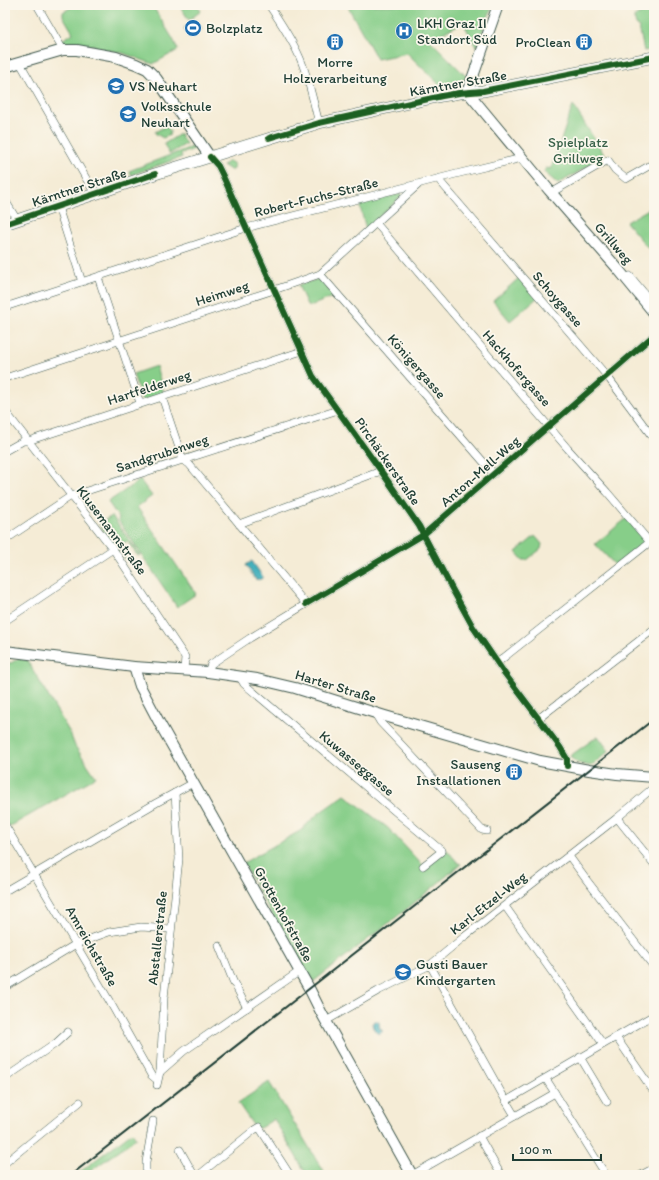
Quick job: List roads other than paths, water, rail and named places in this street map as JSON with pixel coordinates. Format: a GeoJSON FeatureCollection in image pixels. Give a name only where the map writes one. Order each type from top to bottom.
{"type":"FeatureCollection","features":[{"type":"Feature","properties":{"kind":"main road"},"geometry":{"type":"LineString","coordinates":[[470,92],[469,88],[498,5]]}},
{"type":"Feature","properties":{"kind":"main road"},"geometry":{"type":"LineString","coordinates":[[5,67],[63,50],[77,50],[116,57],[136,64],[147,69],[156,78],[210,157]]}},
{"type":"Feature","properties":{"kind":"main road","name":"Kärntner Straße"},"geometry":{"type":"LineString","coordinates":[[5,224],[155,174],[319,123],[442,96],[483,91],[654,57]]}},
{"type":"Feature","properties":{"kind":"main road","name":"Grillweg"},"geometry":{"type":"LineString","coordinates":[[470,92],[471,96],[522,158],[654,313]]}},
{"type":"Feature","properties":{"kind":"main road","name":"Harter Straße"},"geometry":{"type":"LineString","coordinates":[[5,651],[134,667],[208,672],[257,679],[295,688],[378,714],[540,761],[617,774],[654,776]]}},
{"type":"Feature","properties":{"kind":"main road","name":"Grottenhofstraße"},"geometry":{"type":"LineString","coordinates":[[134,667],[140,686],[193,783],[300,971],[326,1021],[412,1175]]}},
{"type":"Feature","properties":{"kind":"street"},"geometry":{"type":"LineString","coordinates":[[37,5],[63,50]]}},
{"type":"Feature","properties":{"kind":"street"},"geometry":{"type":"LineString","coordinates":[[269,5],[300,57],[308,80],[319,123]]}},
{"type":"Feature","properties":{"kind":"street"},"geometry":{"type":"LineString","coordinates":[[20,62],[95,194]]}},
{"type":"Feature","properties":{"kind":"street","name":"Pirchäckerstraße"},"geometry":{"type":"LineString","coordinates":[[210,157],[220,170],[312,376],[419,526],[473,627],[497,663],[560,747],[567,759],[567,766]]}},
{"type":"Feature","properties":{"kind":"street","name":"Robert-Fuchs-Straße"},"geometry":{"type":"LineString","coordinates":[[5,307],[98,278],[246,228],[522,158]]}},
{"type":"Feature","properties":{"kind":"street"},"geometry":{"type":"LineString","coordinates":[[551,192],[608,160],[615,170],[626,179],[654,163]]}},
{"type":"Feature","properties":{"kind":"street","name":"Schoygasse"},"geometry":{"type":"LineString","coordinates":[[438,179],[607,376],[654,439]]}},
{"type":"Feature","properties":{"kind":"street","name":"Heimweg"},"geometry":{"type":"LineString","coordinates":[[5,378],[320,274],[419,184]]}},
{"type":"Feature","properties":{"kind":"street"},"geometry":{"type":"LineString","coordinates":[[5,200],[17,220]]}},
{"type":"Feature","properties":{"kind":"street"},"geometry":{"type":"LineString","coordinates":[[58,207],[82,282]]}},
{"type":"Feature","properties":{"kind":"street","name":"Hackhofergasse"},"geometry":{"type":"LineString","coordinates":[[376,223],[652,545]]}},
{"type":"Feature","properties":{"kind":"street"},"geometry":{"type":"LineString","coordinates":[[612,262],[627,272],[654,305]]}},
{"type":"Feature","properties":{"kind":"street","name":"Königergasse"},"geometry":{"type":"LineString","coordinates":[[320,274],[494,474]]}},
{"type":"Feature","properties":{"kind":"street"},"geometry":{"type":"LineString","coordinates":[[98,278],[140,403]]}},
{"type":"Feature","properties":{"kind":"street","name":"Anton-Mell-Weg"},"geometry":{"type":"LineString","coordinates":[[208,672],[211,664],[250,638],[423,535],[654,335]]}},
{"type":"Feature","properties":{"kind":"street","name":"Hartfelderweg"},"geometry":{"type":"LineString","coordinates":[[5,451],[22,441],[28,441],[302,351]]}},
{"type":"Feature","properties":{"kind":"street"},"geometry":{"type":"LineString","coordinates":[[162,397],[183,460],[189,464],[306,604]]}},
{"type":"Feature","properties":{"kind":"street","name":"Sandgrubenweg"},"geometry":{"type":"LineString","coordinates":[[5,540],[71,496],[334,411],[336,409]]}},
{"type":"Feature","properties":{"kind":"street","name":"Klusemannstraße"},"geometry":{"type":"LineString","coordinates":[[5,411],[113,549],[185,657],[184,670]]}},
{"type":"Feature","properties":{"kind":"street"},"geometry":{"type":"LineString","coordinates":[[239,524],[381,471]]}},
{"type":"Feature","properties":{"kind":"street"},"geometry":{"type":"LineString","coordinates":[[497,663],[652,545]]}},
{"type":"Feature","properties":{"kind":"street"},"geometry":{"type":"LineString","coordinates":[[5,621],[113,549]]}},
{"type":"Feature","properties":{"kind":"street"},"geometry":{"type":"LineString","coordinates":[[538,719],[654,629]]}},
{"type":"Feature","properties":{"kind":"street","name":"Kuwasseggasse"},"geometry":{"type":"LineString","coordinates":[[239,676],[244,684],[442,851],[423,866]]}},
{"type":"Feature","properties":{"kind":"street"},"geometry":{"type":"LineString","coordinates":[[378,714],[377,717],[380,722],[482,830],[487,831]]}},
{"type":"Feature","properties":{"kind":"street"},"geometry":{"type":"LineString","coordinates":[[5,891],[193,783]]}},
{"type":"Feature","properties":{"kind":"street","name":"Karl-Etzel-Weg"},"geometry":{"type":"LineString","coordinates":[[326,1021],[378,991],[430,965],[617,818],[654,787]]}},
{"type":"Feature","properties":{"kind":"street","name":"Abstallerstraße"},"geometry":{"type":"LineString","coordinates":[[157,1082],[160,1072],[164,998],[179,859],[175,793]]}},
{"type":"Feature","properties":{"kind":"street"},"geometry":{"type":"LineString","coordinates":[[617,818],[654,864]]}},
{"type":"Feature","properties":{"kind":"street","name":"Amreichstraße"},"geometry":{"type":"LineString","coordinates":[[5,825],[110,1002],[150,1075],[157,1082]]}},
{"type":"Feature","properties":{"kind":"street"},"geometry":{"type":"LineString","coordinates":[[569,856],[584,878],[654,967]]}},
{"type":"Feature","properties":{"kind":"street"},"geometry":{"type":"LineString","coordinates":[[505,906],[603,1044]]}},
{"type":"Feature","properties":{"kind":"street"},"geometry":{"type":"LineString","coordinates":[[5,987],[76,944],[109,932],[141,927],[171,929]]}},
{"type":"Feature","properties":{"kind":"street"},"geometry":{"type":"LineString","coordinates":[[219,946],[233,981],[247,1008]]}},
{"type":"Feature","properties":{"kind":"street"},"geometry":{"type":"LineString","coordinates":[[430,965],[515,1116]]}},
{"type":"Feature","properties":{"kind":"street"},"geometry":{"type":"LineString","coordinates":[[160,1072],[184,1051],[300,971]]}},
{"type":"Feature","properties":{"kind":"street"},"geometry":{"type":"LineString","coordinates":[[506,1101],[654,1015]]}},
{"type":"Feature","properties":{"kind":"street"},"geometry":{"type":"LineString","coordinates":[[5,1078],[55,1044],[68,1032]]}},
{"type":"Feature","properties":{"kind":"street"},"geometry":{"type":"LineString","coordinates":[[616,1037],[654,1092]]}},
{"type":"Feature","properties":{"kind":"street"},"geometry":{"type":"LineString","coordinates":[[580,1057],[608,1102]]}},
{"type":"Feature","properties":{"kind":"street"},"geometry":{"type":"LineString","coordinates":[[546,1078],[606,1175]]}},
{"type":"Feature","properties":{"kind":"street"},"geometry":{"type":"LineString","coordinates":[[412,1175],[555,1093]]}},
{"type":"Feature","properties":{"kind":"street"},"geometry":{"type":"LineString","coordinates":[[5,1164],[80,1102]]}},
{"type":"Feature","properties":{"kind":"street"},"geometry":{"type":"LineString","coordinates":[[146,1175],[146,1162],[153,1121]]}},
{"type":"Feature","properties":{"kind":"street"},"geometry":{"type":"LineString","coordinates":[[199,1175],[254,1130],[259,1128],[290,1175]]}},
{"type":"Feature","properties":{"kind":"street"},"geometry":{"type":"LineString","coordinates":[[479,1136],[501,1175]]}},
{"type":"Feature","properties":{"kind":"street"},"geometry":{"type":"LineString","coordinates":[[180,1150],[194,1175]]}},
{"type":"Feature","properties":{"kind":"street"},"geometry":{"type":"LineString","coordinates":[[641,1175],[654,1168]]}},
{"type":"Feature","properties":{"kind":"water"},"geometry":{"type":"Polygon","coordinates":[[[252,561],[263,577],[258,580],[255,579],[246,565],[252,561]]]}},
{"type":"Feature","properties":{"kind":"water"},"geometry":{"type":"Polygon","coordinates":[[[374,1021],[379,1022],[380,1029],[382,1030],[382,1032],[378,1034],[372,1024],[374,1021]]]}},
{"type":"Feature","properties":{"kind":"railway"},"geometry":{"type":"LineString","coordinates":[[71,1175],[654,719]]}},
{"type":"Feature","properties":{"kind":"place","name":"Bolzplatz"},"geometry":{"type":"Point","coordinates":[193,28]}},
{"type":"Feature","properties":{"kind":"place","name":"LKH Graz II Standort Süd"},"geometry":{"type":"Point","coordinates":[404,31]}},
{"type":"Feature","properties":{"kind":"place","name":"Morre Holzverarbeitung"},"geometry":{"type":"Point","coordinates":[335,42]}},
{"type":"Feature","properties":{"kind":"place","name":"ProClean"},"geometry":{"type":"Point","coordinates":[584,42]}},
{"type":"Feature","properties":{"kind":"place","name":"VS Neuhart"},"geometry":{"type":"Point","coordinates":[116,86]}},
{"type":"Feature","properties":{"kind":"place","name":"Volksschule Neuhart"},"geometry":{"type":"Point","coordinates":[128,114]}},
{"type":"Feature","properties":{"kind":"place","name":"Sauseng Installationen"},"geometry":{"type":"Point","coordinates":[514,772]}},
{"type":"Feature","properties":{"kind":"place","name":"Gusti Bauer Kindergarten"},"geometry":{"type":"Point","coordinates":[403,972]}},
{"type":"Feature","properties":{"kind":"park label","name":"Spielplatz Grillweg"},"geometry":{"type":"Point","coordinates":[578,150]}}]}
